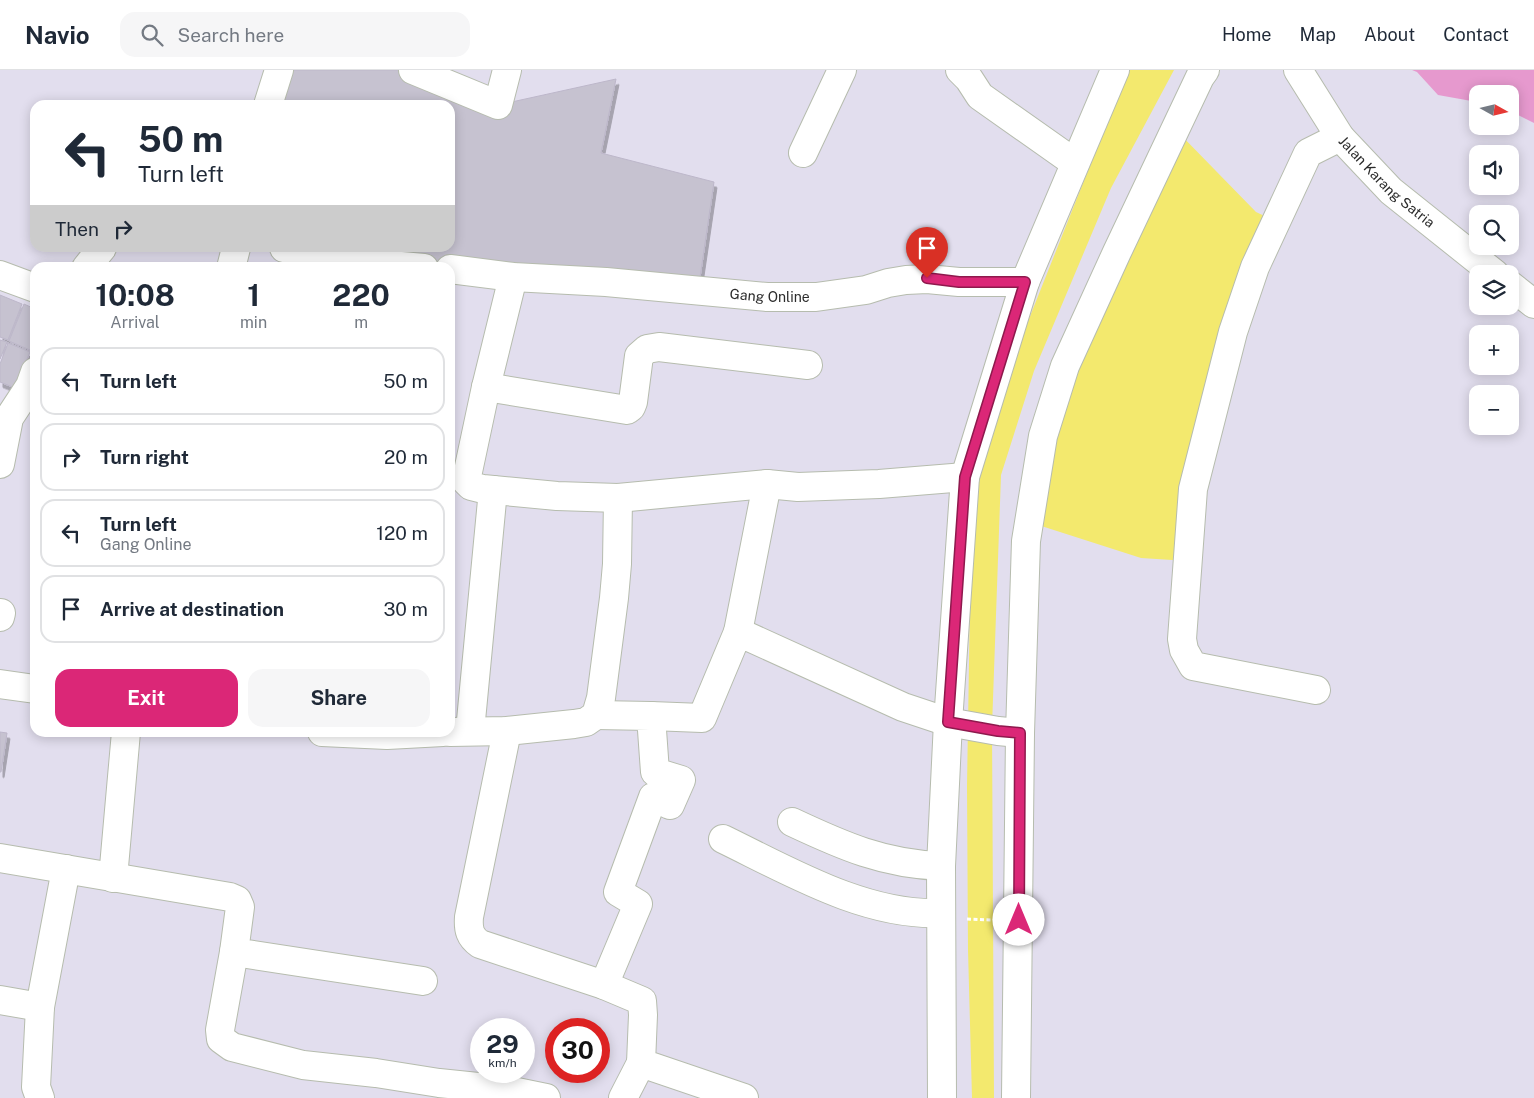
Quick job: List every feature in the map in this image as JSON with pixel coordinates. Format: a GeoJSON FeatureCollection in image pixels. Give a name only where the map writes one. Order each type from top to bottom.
{"type":"FeatureCollection","features":[{"type":"Feature","properties":{"kind":"street"},"geometry":{"type":"LineString","coordinates":[[270,100],[279,70]]}},
{"type":"Feature","properties":{"kind":"street"},"geometry":{"type":"LineString","coordinates":[[413,70],[498,105],[507,70]]}},
{"type":"Feature","properties":{"kind":"street"},"geometry":{"type":"LineString","coordinates":[[803,153],[842,70]]}},
{"type":"Feature","properties":{"kind":"street"},"geometry":{"type":"LineString","coordinates":[[960,70],[969,78],[980,96],[1076,162]]}},
{"type":"Feature","properties":{"kind":"street"},"geometry":{"type":"LineString","coordinates":[[942,1098],[953,916],[941,866],[948,722],[965,477],[1025,282],[1115,70]]}},
{"type":"Feature","properties":{"kind":"street"},"geometry":{"type":"LineString","coordinates":[[1016,1098],[1009,732],[1026,541],[1043,436],[1065,366],[1154,172],[1205,70]]}},
{"type":"Feature","properties":{"kind":"street","name":"Jalan Karang Satria"},"geometry":{"type":"LineString","coordinates":[[1298,70],[1340,137],[1390,191],[1484,265]]}},
{"type":"Feature","properties":{"kind":"street"},"geometry":{"type":"LineString","coordinates":[[1316,690],[1193,666],[1184,650],[1182,639],[1193,489],[1232,332],[1255,267],[1308,153],[1340,137]]}},
{"type":"Feature","properties":{"kind":"street"},"geometry":{"type":"LineString","coordinates":[[91,262],[99,252]]}},
{"type":"Feature","properties":{"kind":"street"},"geometry":{"type":"LineString","coordinates":[[304,252],[354,262]]}},
{"type":"Feature","properties":{"kind":"street","name":"Gang Online"},"geometry":{"type":"LineString","coordinates":[[455,271],[513,277],[606,282],[777,297],[816,297],[848,294],[906,280],[927,278],[959,282],[1025,282]]}},
{"type":"Feature","properties":{"kind":"street"},"geometry":{"type":"LineString","coordinates":[[0,275],[30,286]]}},
{"type":"Feature","properties":{"kind":"street"},"geometry":{"type":"LineString","coordinates":[[513,277],[486,387],[466,481],[471,486],[557,496],[618,498],[767,484],[798,486],[879,484],[965,477]]}},
{"type":"Feature","properties":{"kind":"street"},"geometry":{"type":"LineString","coordinates":[[1519,292],[1534,304]]}},
{"type":"Feature","properties":{"kind":"street"},"geometry":{"type":"LineString","coordinates":[[486,387],[627,410],[633,402],[639,356],[647,349],[659,347],[808,366]]}},
{"type":"Feature","properties":{"kind":"street"},"geometry":{"type":"LineString","coordinates":[[0,464],[4,416],[30,386]]}},
{"type":"Feature","properties":{"kind":"street"},"geometry":{"type":"LineString","coordinates":[[493,490],[460,732],[507,731],[574,724],[586,722],[596,715],[702,718],[738,632],[767,484]]}},
{"type":"Feature","properties":{"kind":"street"},"geometry":{"type":"LineString","coordinates":[[596,715],[601,698],[614,598],[617,564],[618,498]]}},
{"type":"Feature","properties":{"kind":"street"},"geometry":{"type":"LineString","coordinates":[[738,632],[903,707],[948,722],[1009,732]]}},
{"type":"Feature","properties":{"kind":"street"},"geometry":{"type":"LineString","coordinates":[[0,684],[30,688]]}},
{"type":"Feature","properties":{"kind":"street"},"geometry":{"type":"LineString","coordinates":[[604,985],[638,904],[618,892],[652,797],[670,805],[682,780],[655,772],[651,716]]}},
{"type":"Feature","properties":{"kind":"street"},"geometry":{"type":"LineString","coordinates":[[507,731],[468,917],[468,928],[473,938],[480,944],[604,985],[642,1001],[641,1063],[623,1098]]}},
{"type":"Feature","properties":{"kind":"street"},"geometry":{"type":"LineString","coordinates":[[113,878],[126,737]]}},
{"type":"Feature","properties":{"kind":"street"},"geometry":{"type":"LineString","coordinates":[[792,822],[838,844],[871,855],[916,865],[941,866]]}},
{"type":"Feature","properties":{"kind":"street"},"geometry":{"type":"LineString","coordinates":[[723,839],[805,879],[851,897],[888,909],[919,914],[953,916]]}},
{"type":"Feature","properties":{"kind":"street"},"geometry":{"type":"LineString","coordinates":[[0,858],[230,897],[237,900],[240,907],[220,1030],[221,1039],[232,1047],[304,1065],[507,1090],[542,1098]]}},
{"type":"Feature","properties":{"kind":"street"},"geometry":{"type":"LineString","coordinates":[[40,1098],[36,1087],[40,1007],[66,869]]}},
{"type":"Feature","properties":{"kind":"street"},"geometry":{"type":"LineString","coordinates":[[234,952],[423,981]]}},
{"type":"Feature","properties":{"kind":"street"},"geometry":{"type":"LineString","coordinates":[[0,1000],[40,1007]]}},
{"type":"Feature","properties":{"kind":"street"},"geometry":{"type":"LineString","coordinates":[[641,1063],[744,1098]]}},
{"type":"Feature","properties":{"kind":"path"},"geometry":{"type":"LineString","coordinates":[[953,916],[995,920]]}},
{"type":"Feature","properties":{"kind":"shaded area"},"geometry":{"type":"Polygon","coordinates":[[[1128,70],[1174,70],[1111,188],[1034,371],[1001,475],[992,727],[994,1098],[972,1098],[968,950],[967,786],[971,541],[976,470],[1017,349],[1128,70]]]}},
{"type":"Feature","properties":{"kind":"shaded area"},"geometry":{"type":"Polygon","coordinates":[[[1412,70],[1534,70],[1534,123],[1519,116],[1519,85],[1469,85],[1469,101],[1438,95],[1417,72],[1412,70]]]}},
{"type":"Feature","properties":{"kind":"shaded area"},"geometry":{"type":"Polygon","coordinates":[[[1175,129],[1256,212],[1277,222],[1255,267],[1188,561],[1141,558],[1032,523],[1043,436],[1175,129]]]}},
{"type":"Feature","properties":{"kind":"building"},"geometry":{"type":"Polygon","coordinates":[[[279,70],[413,70],[498,105],[616,79],[601,153],[714,182],[698,291],[455,268],[455,262],[400,262],[317,252],[455,252],[455,100],[270,100],[279,70]]]}},
{"type":"Feature","properties":{"kind":"building"},"geometry":{"type":"Polygon","coordinates":[[[0,295],[22,304],[8,340],[0,337],[0,295]]]}},
{"type":"Feature","properties":{"kind":"building"},"geometry":{"type":"Polygon","coordinates":[[[24,304],[30,307],[30,350],[9,341],[24,304]]]}},
{"type":"Feature","properties":{"kind":"building"},"geometry":{"type":"Polygon","coordinates":[[[0,340],[7,342],[0,359],[0,340]]]}},
{"type":"Feature","properties":{"kind":"building"},"geometry":{"type":"Polygon","coordinates":[[[8,343],[30,352],[15,388],[0,382],[0,364],[8,343]]]}},
{"type":"Feature","properties":{"kind":"building"},"geometry":{"type":"Polygon","coordinates":[[[0,732],[7,733],[1,772],[0,772],[0,732]]]}},
{"type":"Feature","properties":{"kind":"route"},"geometry":{"type":"LineString","coordinates":[[927,278],[959,282],[1025,282],[965,477],[948,722],[1020,733],[1019,920]]}}]}
